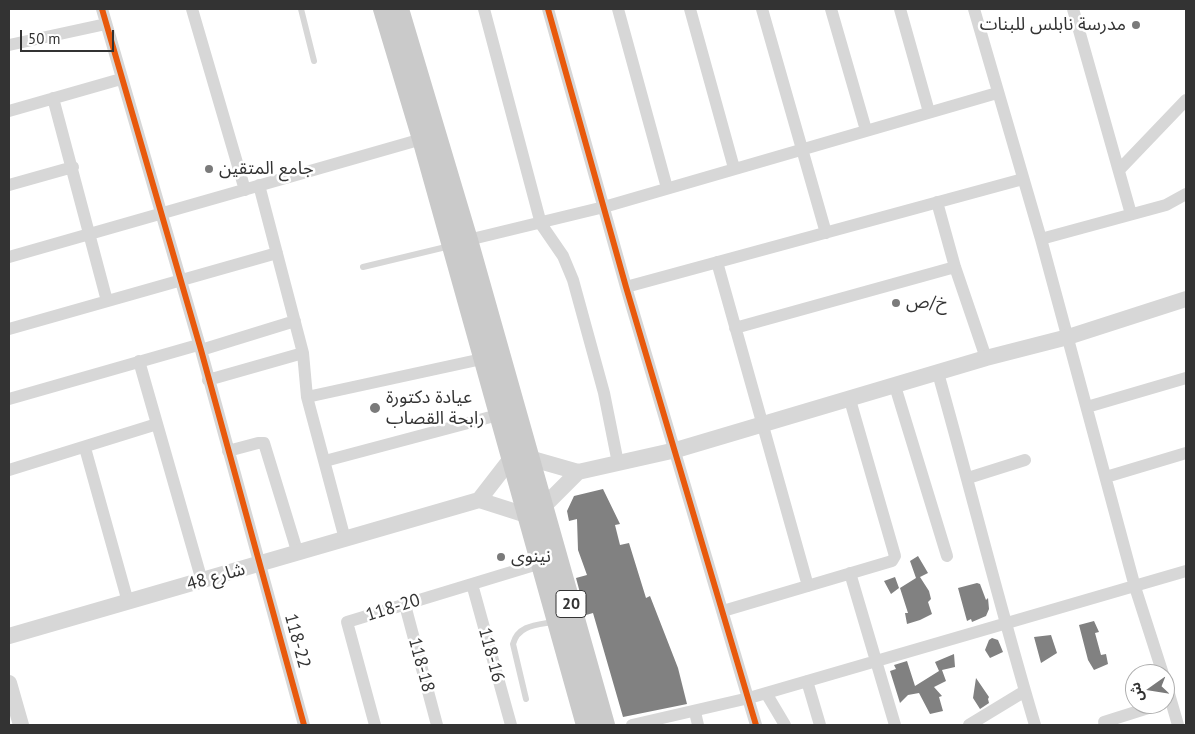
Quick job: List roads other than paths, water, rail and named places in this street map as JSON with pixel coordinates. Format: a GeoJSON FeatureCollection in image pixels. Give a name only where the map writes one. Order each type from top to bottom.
{"type":"FeatureCollection","features":[{"type":"Feature","properties":{"kind":"main road"},"geometry":{"type":"LineString","coordinates":[[383,9],[422,139],[460,243],[482,359],[498,415],[520,459]]}},
{"type":"Feature","properties":{"kind":"main road"},"geometry":{"type":"LineString","coordinates":[[399,9],[460,243],[520,459]]}},
{"type":"Feature","properties":{"kind":"main road","name":"20"},"geometry":{"type":"LineString","coordinates":[[520,459],[535,511],[605,725]]}},
{"type":"Feature","properties":{"kind":"main road","name":"20"},"geometry":{"type":"LineString","coordinates":[[535,511],[541,563],[586,725]]}},
{"type":"Feature","properties":{"kind":"street","name":"118-22"},"geometry":{"type":"LineString","coordinates":[[102,9],[121,79],[162,213],[304,725]]}},
{"type":"Feature","properties":{"kind":"street"},"geometry":{"type":"LineString","coordinates":[[192,9],[245,190]]}},
{"type":"Feature","properties":{"kind":"street"},"geometry":{"type":"LineString","coordinates":[[484,9],[541,224],[563,256],[572,280],[604,392],[618,463]]}},
{"type":"Feature","properties":{"kind":"street"},"geometry":{"type":"LineString","coordinates":[[548,9],[626,287],[676,450],[756,725]]}},
{"type":"Feature","properties":{"kind":"street"},"geometry":{"type":"LineString","coordinates":[[618,9],[667,188]]}},
{"type":"Feature","properties":{"kind":"street"},"geometry":{"type":"LineString","coordinates":[[690,9],[734,168]]}},
{"type":"Feature","properties":{"kind":"street"},"geometry":{"type":"LineString","coordinates":[[762,9],[826,233]]}},
{"type":"Feature","properties":{"kind":"street"},"geometry":{"type":"LineString","coordinates":[[831,9],[866,130]]}},
{"type":"Feature","properties":{"kind":"street"},"geometry":{"type":"LineString","coordinates":[[900,9],[929,112]]}},
{"type":"Feature","properties":{"kind":"street"},"geometry":{"type":"LineString","coordinates":[[974,9],[1041,239],[1135,587],[1160,664]]}},
{"type":"Feature","properties":{"kind":"street"},"geometry":{"type":"LineString","coordinates":[[1073,9],[1131,214]]}},
{"type":"Feature","properties":{"kind":"street"},"geometry":{"type":"LineString","coordinates":[[9,45],[106,24]]}},
{"type":"Feature","properties":{"kind":"street"},"geometry":{"type":"LineString","coordinates":[[9,111],[121,79]]}},
{"type":"Feature","properties":{"kind":"street"},"geometry":{"type":"LineString","coordinates":[[460,243],[604,207],[997,92]]}},
{"type":"Feature","properties":{"kind":"street"},"geometry":{"type":"LineString","coordinates":[[53,98],[107,301]]}},
{"type":"Feature","properties":{"kind":"street"},"geometry":{"type":"LineString","coordinates":[[1119,170],[1186,100]]}},
{"type":"Feature","properties":{"kind":"street"},"geometry":{"type":"LineString","coordinates":[[9,257],[90,232],[422,139]]}},
{"type":"Feature","properties":{"kind":"street"},"geometry":{"type":"LineString","coordinates":[[9,185],[72,167]]}},
{"type":"Feature","properties":{"kind":"street"},"geometry":{"type":"LineString","coordinates":[[626,287],[1023,179]]}},
{"type":"Feature","properties":{"kind":"street"},"geometry":{"type":"LineString","coordinates":[[259,185],[303,353],[307,396],[345,539]]}},
{"type":"Feature","properties":{"kind":"street"},"geometry":{"type":"LineString","coordinates":[[1041,239],[1166,205],[1186,194]]}},
{"type":"Feature","properties":{"kind":"street"},"geometry":{"type":"LineString","coordinates":[[936,202],[955,267],[986,358]]}},
{"type":"Feature","properties":{"kind":"street"},"geometry":{"type":"LineString","coordinates":[[9,329],[278,253]]}},
{"type":"Feature","properties":{"kind":"street"},"geometry":{"type":"LineString","coordinates":[[717,262],[808,586]]}},
{"type":"Feature","properties":{"kind":"street"},"geometry":{"type":"LineString","coordinates":[[736,328],[955,267]]}},
{"type":"Feature","properties":{"kind":"street"},"geometry":{"type":"LineString","coordinates":[[479,500],[520,459],[578,472],[676,450],[850,400],[986,358],[1068,337],[1186,299]]}},
{"type":"Feature","properties":{"kind":"street"},"geometry":{"type":"LineString","coordinates":[[9,399],[139,361],[295,321]]}},
{"type":"Feature","properties":{"kind":"street"},"geometry":{"type":"LineString","coordinates":[[208,380],[303,353]]}},
{"type":"Feature","properties":{"kind":"street"},"geometry":{"type":"LineString","coordinates":[[307,396],[482,359]]}},
{"type":"Feature","properties":{"kind":"street"},"geometry":{"type":"LineString","coordinates":[[139,361],[202,581]]}},
{"type":"Feature","properties":{"kind":"street"},"geometry":{"type":"LineString","coordinates":[[938,373],[968,478],[1004,624],[1035,725]]}},
{"type":"Feature","properties":{"kind":"street"},"geometry":{"type":"LineString","coordinates":[[1087,407],[1186,378]]}},
{"type":"Feature","properties":{"kind":"street"},"geometry":{"type":"LineString","coordinates":[[895,386],[947,556]]}},
{"type":"Feature","properties":{"kind":"street"},"geometry":{"type":"LineString","coordinates":[[723,611],[892,561],[895,556],[850,400]]}},
{"type":"Feature","properties":{"kind":"street"},"geometry":{"type":"LineString","coordinates":[[325,461],[498,415]]}},
{"type":"Feature","properties":{"kind":"street"},"geometry":{"type":"LineString","coordinates":[[9,470],[85,448],[157,424]]}},
{"type":"Feature","properties":{"kind":"street"},"geometry":{"type":"LineString","coordinates":[[228,451],[264,443],[298,554]]}},
{"type":"Feature","properties":{"kind":"street"},"geometry":{"type":"LineString","coordinates":[[85,448],[128,602]]}},
{"type":"Feature","properties":{"kind":"street"},"geometry":{"type":"LineString","coordinates":[[1106,477],[1186,453]]}},
{"type":"Feature","properties":{"kind":"street"},"geometry":{"type":"LineString","coordinates":[[968,478],[1025,460]]}},
{"type":"Feature","properties":{"kind":"street"},"geometry":{"type":"LineString","coordinates":[[479,500],[535,511],[578,472]]}},
{"type":"Feature","properties":{"kind":"street","name":"شارع 48"},"geometry":{"type":"LineString","coordinates":[[9,636],[260,565],[479,500]]}},
{"type":"Feature","properties":{"kind":"street","name":"118-20"},"geometry":{"type":"LineString","coordinates":[[375,725],[347,622],[541,563]]}},
{"type":"Feature","properties":{"kind":"street"},"geometry":{"type":"LineString","coordinates":[[632,725],[749,698],[1135,587],[1186,570]]}},
{"type":"Feature","properties":{"kind":"street"},"geometry":{"type":"LineString","coordinates":[[850,573],[895,725]]}},
{"type":"Feature","properties":{"kind":"street","name":"118-16"},"geometry":{"type":"LineString","coordinates":[[472,584],[511,725]]}},
{"type":"Feature","properties":{"kind":"street","name":"118-18"},"geometry":{"type":"LineString","coordinates":[[405,605],[437,725]]}},
{"type":"Feature","properties":{"kind":"street"},"geometry":{"type":"LineString","coordinates":[[807,681],[820,725]]}},
{"type":"Feature","properties":{"kind":"street"},"geometry":{"type":"LineString","coordinates":[[9,683],[21,725]]}},
{"type":"Feature","properties":{"kind":"street"},"geometry":{"type":"LineString","coordinates":[[969,725],[1025,691]]}},
{"type":"Feature","properties":{"kind":"street"},"geometry":{"type":"LineString","coordinates":[[766,693],[785,725]]}},
{"type":"Feature","properties":{"kind":"street"},"geometry":{"type":"LineString","coordinates":[[695,712],[698,725]]}},
{"type":"Feature","properties":{"kind":"street"},"geometry":{"type":"LineString","coordinates":[[1104,722],[1130,714]]}},
{"type":"Feature","properties":{"kind":"street"},"geometry":{"type":"LineString","coordinates":[[1172,714],[1178,725]]}},
{"type":"Feature","properties":{"kind":"lane"},"geometry":{"type":"LineString","coordinates":[[301,9],[314,61]]}},
{"type":"Feature","properties":{"kind":"lane"},"geometry":{"type":"LineString","coordinates":[[363,267],[460,243]]}},
{"type":"Feature","properties":{"kind":"lane"},"geometry":{"type":"LineString","coordinates":[[526,699],[513,644],[514,637],[521,630],[530,626],[557,621]]}},
{"type":"Feature","properties":{"kind":"place","name":"مدرسة نابلس للبنات"},"geometry":{"type":"Point","coordinates":[1136,25]}},
{"type":"Feature","properties":{"kind":"place","name":"جامع المتقين"},"geometry":{"type":"Point","coordinates":[209,169]}},
{"type":"Feature","properties":{"kind":"place","name":"خ/ص"},"geometry":{"type":"Point","coordinates":[896,303]}},
{"type":"Feature","properties":{"kind":"place","name":"عيادة دكتورة رابحة القصاب"},"geometry":{"type":"Point","coordinates":[375,408]}},
{"type":"Feature","properties":{"kind":"place","name":"نينوى"},"geometry":{"type":"Point","coordinates":[501,557]}}]}
